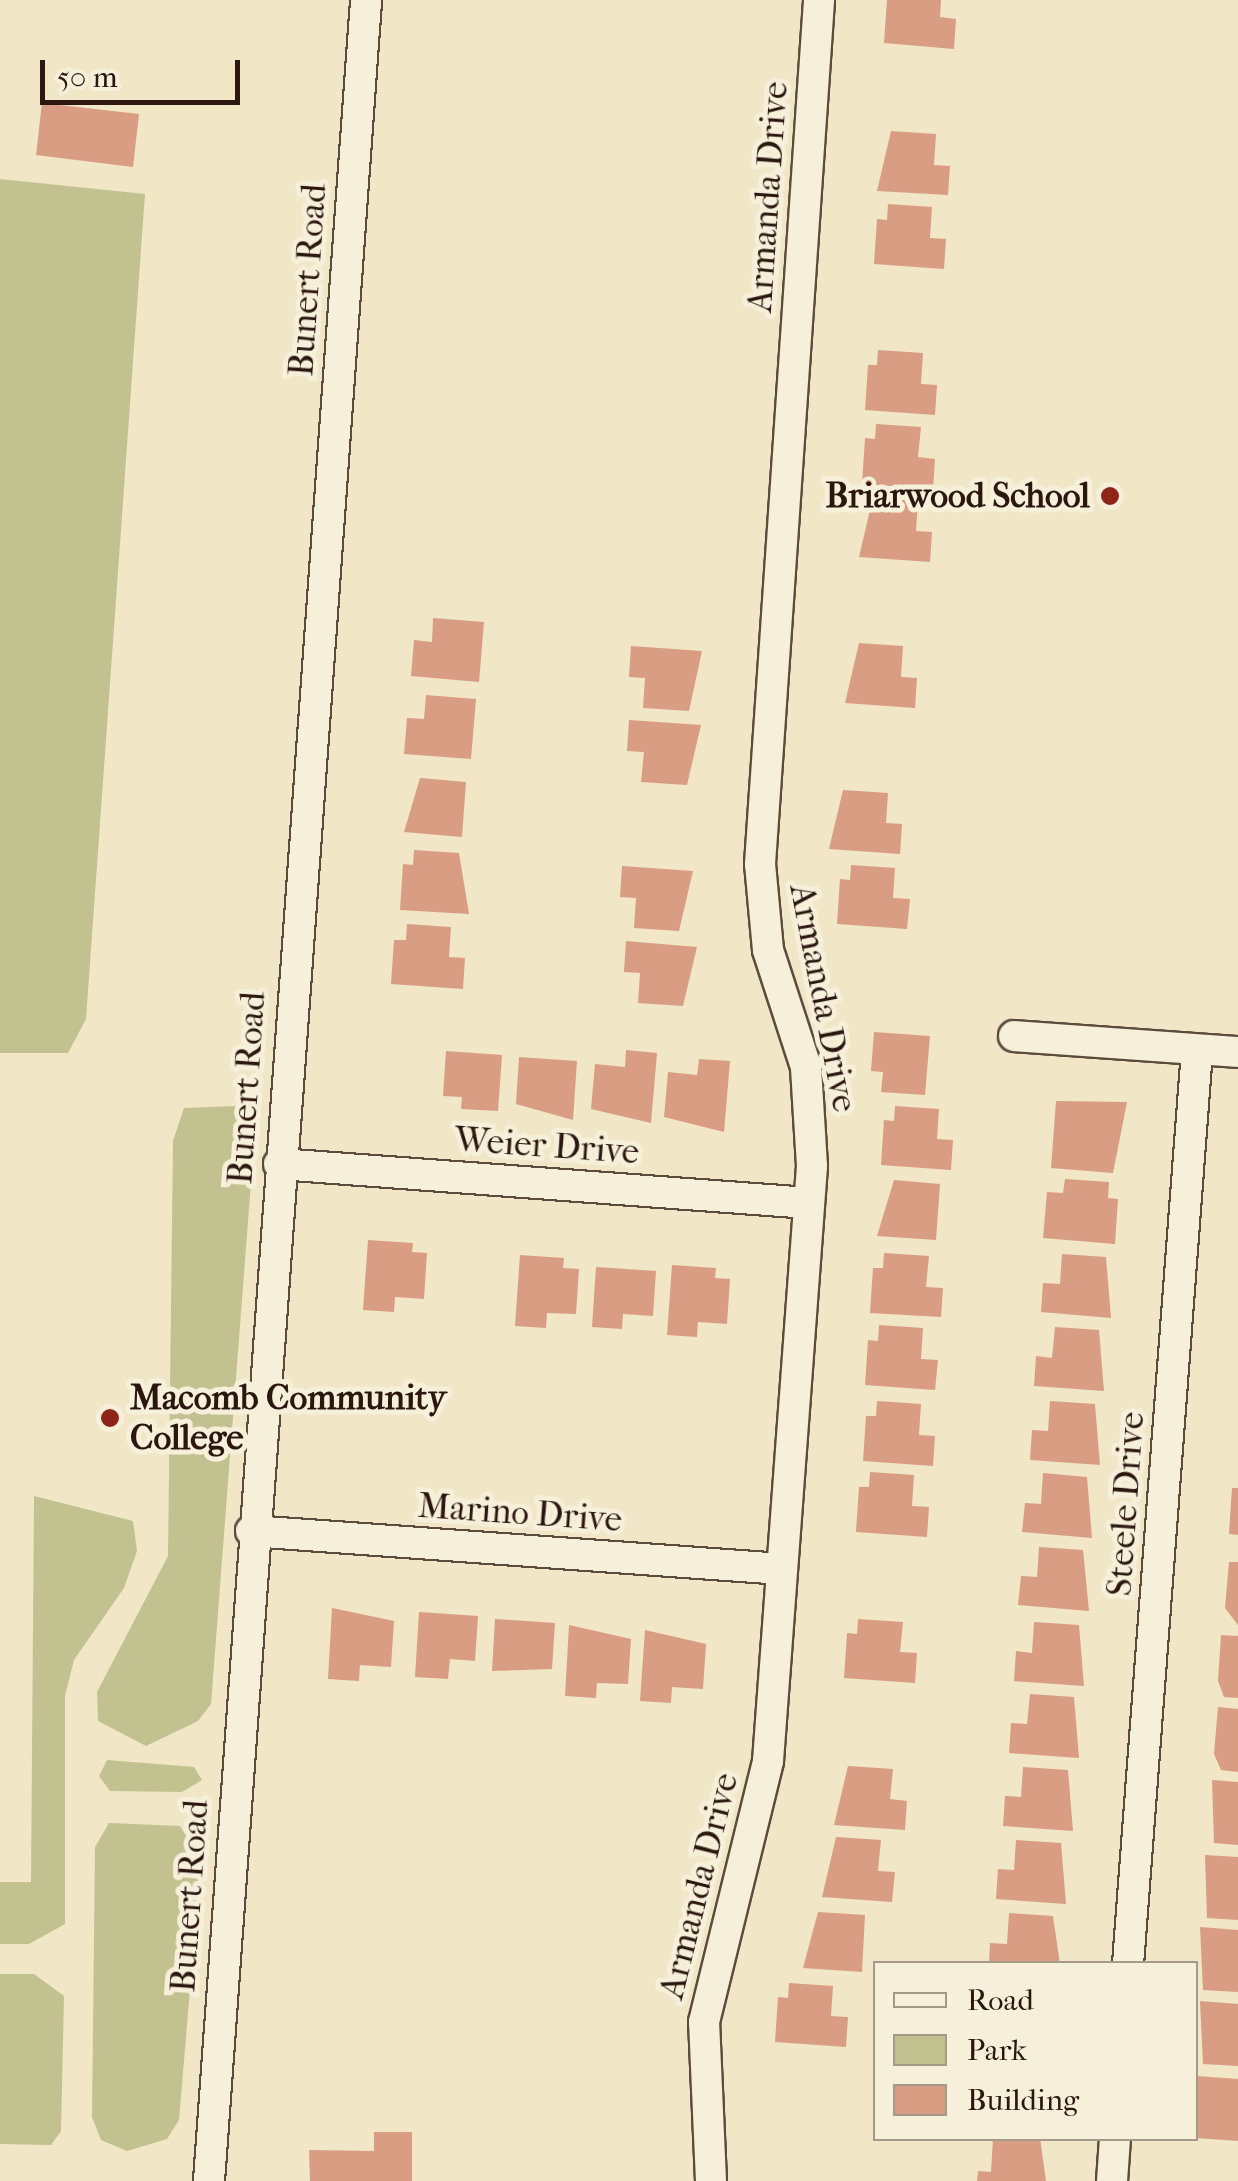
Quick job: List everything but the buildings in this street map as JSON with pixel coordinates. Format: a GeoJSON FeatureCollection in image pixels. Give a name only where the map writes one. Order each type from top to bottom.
{"type":"FeatureCollection","features":[{"type":"Feature","properties":{"kind":"street","name":"Bunert Road"},"geometry":{"type":"LineString","coordinates":[[209,2181],[251,1531],[366,0]]}},
{"type":"Feature","properties":{"kind":"street","name":"Armanda Drive"},"geometry":{"type":"LineString","coordinates":[[712,2181],[706,1995],[762,1807],[810,1202],[810,1087],[768,950],[760,864],[819,0]]}},
{"type":"Feature","properties":{"kind":"street"},"geometry":{"type":"LineString","coordinates":[[1014,1036],[1238,1052]]}},
{"type":"Feature","properties":{"kind":"street","name":"Steele Drive"},"geometry":{"type":"LineString","coordinates":[[1128,1961],[1197,1051]]}},
{"type":"Feature","properties":{"kind":"street","name":"Weier Drive"},"geometry":{"type":"LineString","coordinates":[[279,1164],[810,1202]]}},
{"type":"Feature","properties":{"kind":"street","name":"Marino Drive"},"geometry":{"type":"LineString","coordinates":[[251,1531],[782,1569]]}},
{"type":"Feature","properties":{"kind":"street"},"geometry":{"type":"LineString","coordinates":[[1112,2181],[1115,2141]]}},
{"type":"Feature","properties":{"kind":"green space"},"geometry":{"type":"Polygon","coordinates":[[[0,179],[145,194],[86,1019],[68,1053],[0,1053],[0,179]]]}},
{"type":"Feature","properties":{"kind":"green space"},"geometry":{"type":"Polygon","coordinates":[[[235,1106],[255,1130],[211,1704],[198,1721],[146,1746],[98,1721],[97,1692],[168,1556],[173,1141],[184,1108],[235,1106]]]}},
{"type":"Feature","properties":{"kind":"green space"},"geometry":{"type":"Polygon","coordinates":[[[34,1496],[133,1521],[137,1551],[124,1588],[74,1660],[65,1696],[65,1924],[29,1944],[0,1944],[0,1882],[31,1882],[34,1496]]]}},
{"type":"Feature","properties":{"kind":"green space"},"geometry":{"type":"Polygon","coordinates":[[[107,1760],[194,1767],[202,1780],[182,1792],[110,1791],[99,1776],[107,1760]]]}},
{"type":"Feature","properties":{"kind":"green space"},"geometry":{"type":"Polygon","coordinates":[[[109,1823],[180,1826],[201,1860],[179,2120],[167,2139],[127,2151],[101,2140],[92,2117],[95,1847],[109,1823]]]}},
{"type":"Feature","properties":{"kind":"green space"},"geometry":{"type":"Polygon","coordinates":[[[0,1974],[34,1974],[64,1996],[61,2131],[51,2145],[0,2144],[0,1974]]]}},
{"type":"Feature","properties":{"kind":"place","name":"Briarwood School"},"geometry":{"type":"Point","coordinates":[1110,496]}},
{"type":"Feature","properties":{"kind":"place","name":"Macomb Community College"},"geometry":{"type":"Point","coordinates":[110,1418]}}]}
